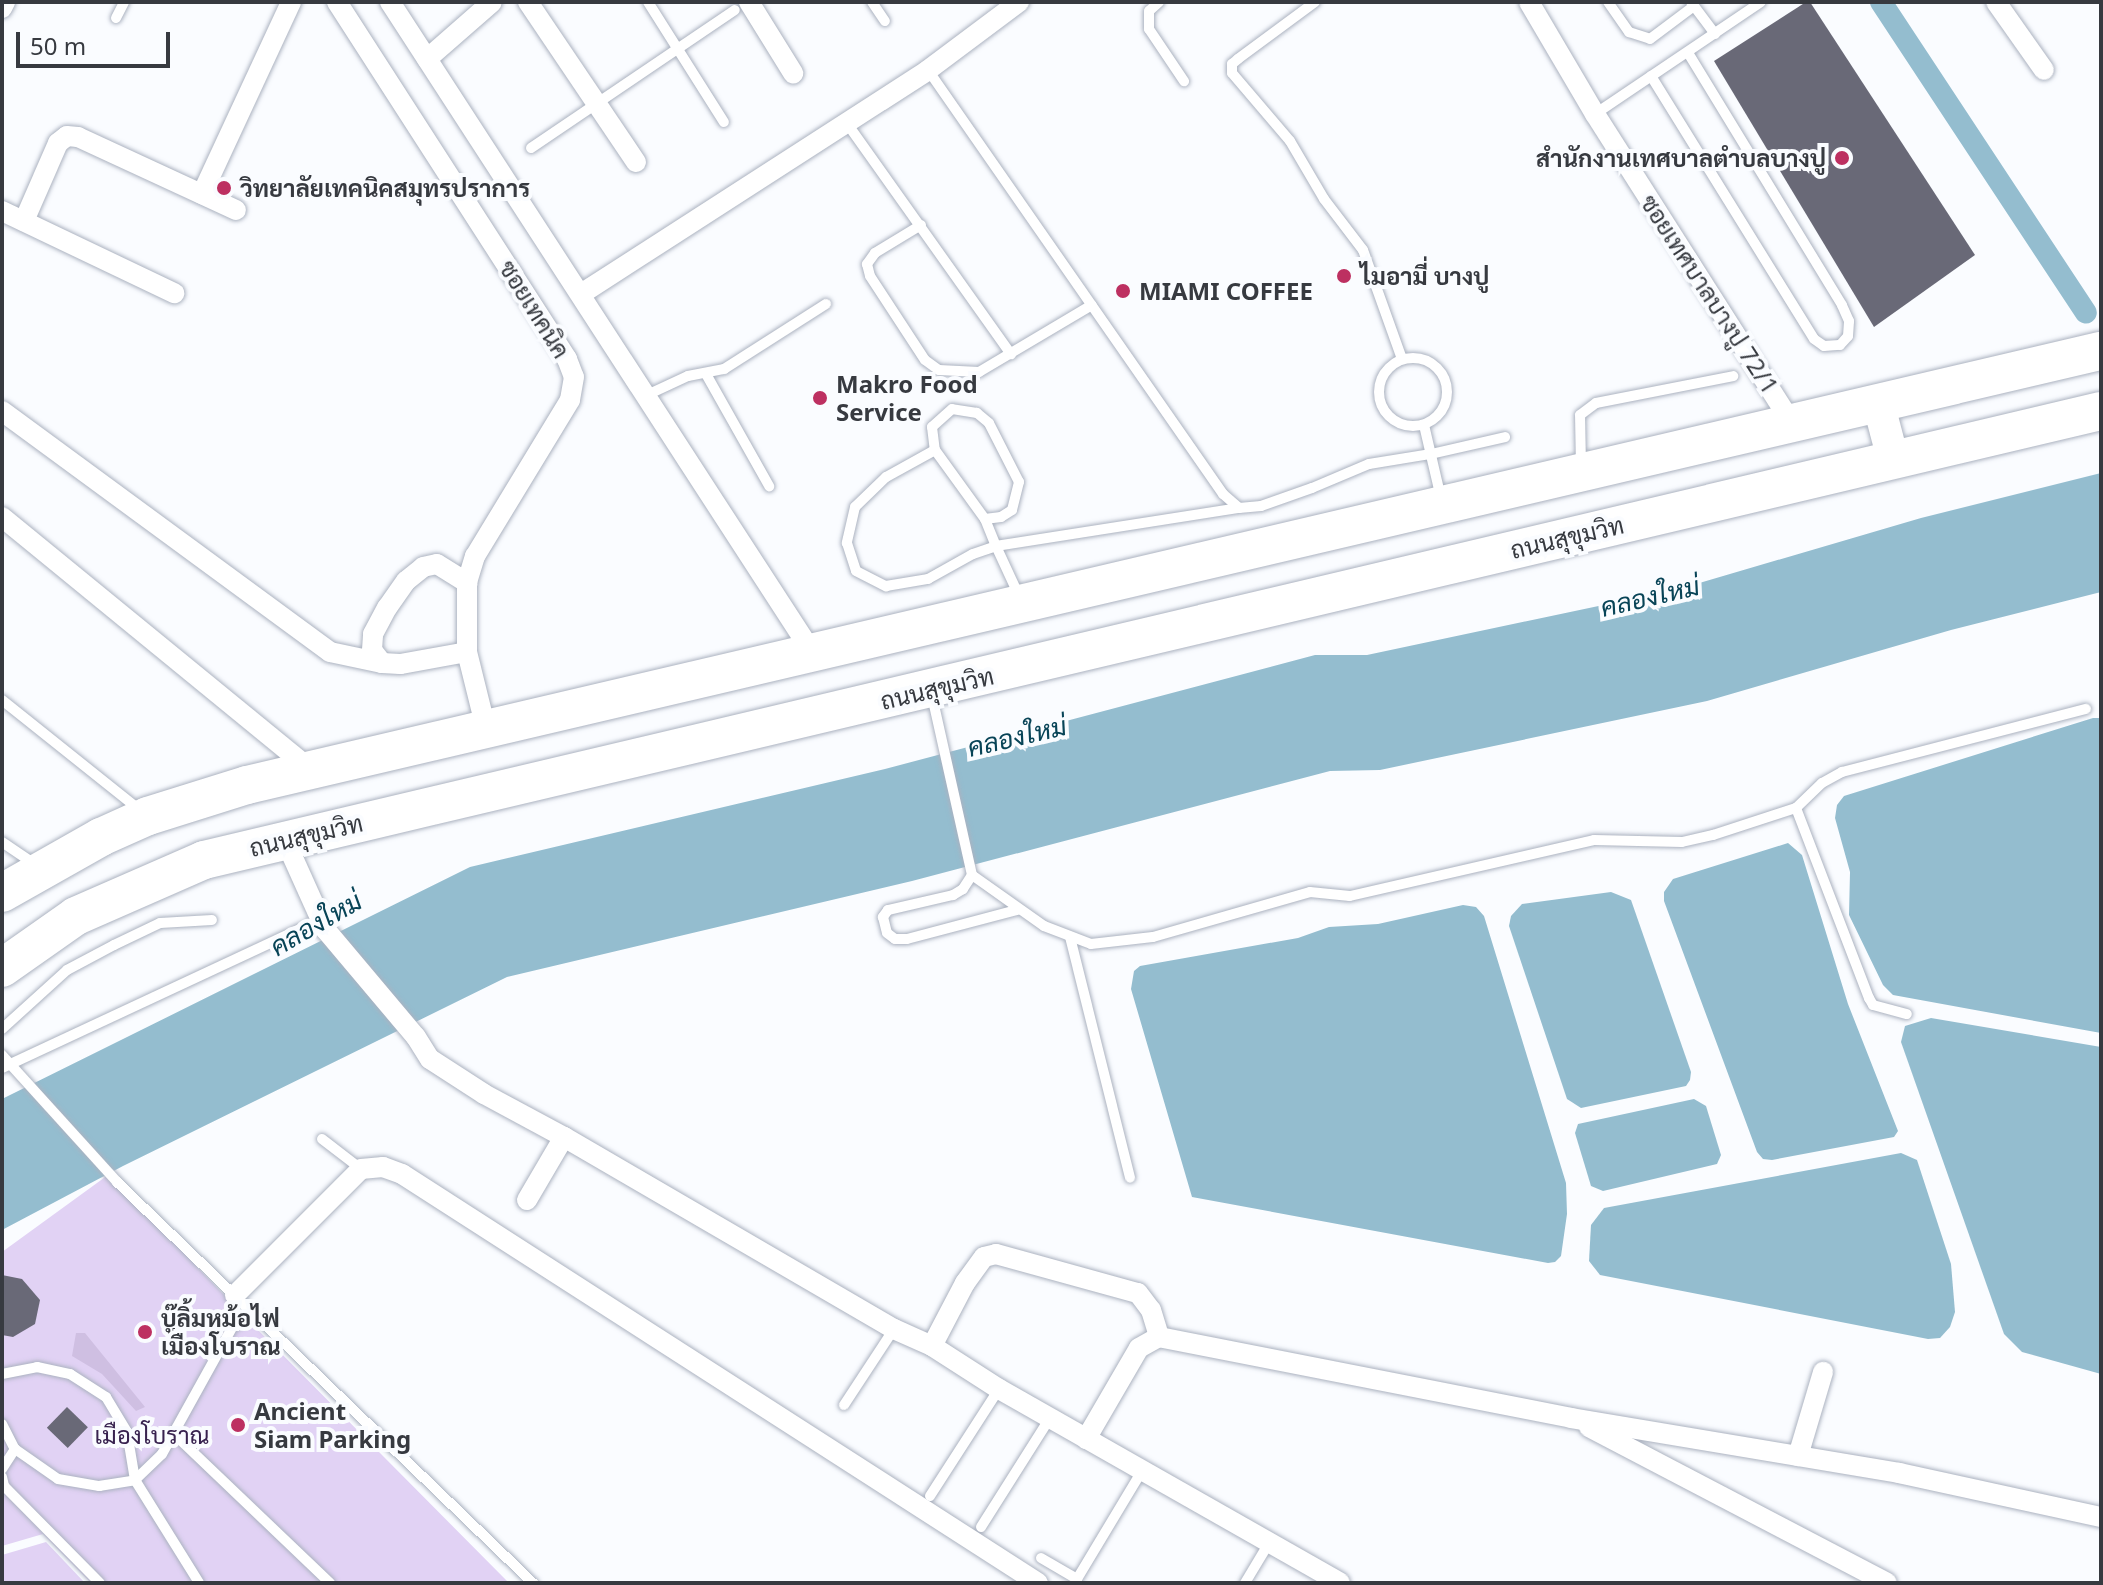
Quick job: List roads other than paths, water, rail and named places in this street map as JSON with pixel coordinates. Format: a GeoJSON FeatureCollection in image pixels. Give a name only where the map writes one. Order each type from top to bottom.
{"type":"FeatureCollection","features":[{"type":"Feature","properties":{"kind":"highway"},"geometry":{"type":"LineString","coordinates":[[2,893],[41,868],[148,816],[247,785],[2101,351]]}},
{"type":"Feature","properties":{"kind":"highway","name":"ถนนสุขุมวิท"},"geometry":{"type":"LineString","coordinates":[[2,968],[76,916],[204,860],[2101,411]]}},
{"type":"Feature","properties":{"kind":"main road"},"geometry":{"type":"LineString","coordinates":[[1878,402],[1893,459]]}},
{"type":"Feature","properties":{"kind":"street"},"geometry":{"type":"LineString","coordinates":[[2,8],[5,2]]}},
{"type":"Feature","properties":{"kind":"street"},"geometry":{"type":"LineString","coordinates":[[202,194],[291,2]]}},
{"type":"Feature","properties":{"kind":"street","name":"ซอยเทคนิค"},"geometry":{"type":"LineString","coordinates":[[337,2],[567,359],[574,377],[570,400],[475,556],[467,583],[467,652],[486,729]]}},
{"type":"Feature","properties":{"kind":"street"},"geometry":{"type":"LineString","coordinates":[[390,2],[812,652]]}},
{"type":"Feature","properties":{"kind":"street"},"geometry":{"type":"LineString","coordinates":[[427,59],[492,2]]}},
{"type":"Feature","properties":{"kind":"street"},"geometry":{"type":"LineString","coordinates":[[528,2],[636,162]]}},
{"type":"Feature","properties":{"kind":"street"},"geometry":{"type":"LineString","coordinates":[[581,294],[928,70],[1019,2]]}},
{"type":"Feature","properties":{"kind":"street","name":"ซอยเทศบาลบางปู 72/1"},"geometry":{"type":"LineString","coordinates":[[1529,2],[1595,114],[1791,422]]}},
{"type":"Feature","properties":{"kind":"street"},"geometry":{"type":"LineString","coordinates":[[2000,3],[2044,70]]}},
{"type":"Feature","properties":{"kind":"street"},"geometry":{"type":"LineString","coordinates":[[742,6],[793,73]]}},
{"type":"Feature","properties":{"kind":"street"},"geometry":{"type":"LineString","coordinates":[[24,221],[58,143],[67,136],[78,137],[236,210]]}},
{"type":"Feature","properties":{"kind":"street"},"geometry":{"type":"LineString","coordinates":[[2,211],[174,293]]}},
{"type":"Feature","properties":{"kind":"street"},"geometry":{"type":"LineString","coordinates":[[2,411],[330,652],[382,663],[422,663],[467,652]]}},
{"type":"Feature","properties":{"kind":"street"},"geometry":{"type":"LineString","coordinates":[[2,517],[311,770]]}},
{"type":"Feature","properties":{"kind":"street"},"geometry":{"type":"LineString","coordinates":[[382,663],[372,650],[373,634],[406,581],[423,567],[437,564],[467,583]]}},
{"type":"Feature","properties":{"kind":"street"},"geometry":{"type":"LineString","coordinates":[[285,840],[323,924],[416,1037],[430,1059],[484,1094],[564,1137],[894,1329],[932,1346],[999,1389],[1340,1583]]}},
{"type":"Feature","properties":{"kind":"street"},"geometry":{"type":"LineString","coordinates":[[527,1200],[564,1137]]}},
{"type":"Feature","properties":{"kind":"street"},"geometry":{"type":"LineString","coordinates":[[235,1295],[361,1169],[383,1167],[402,1174],[1038,1583]]}},
{"type":"Feature","properties":{"kind":"street"},"geometry":{"type":"LineString","coordinates":[[932,1346],[965,1283],[984,1257],[996,1254],[1138,1293],[1151,1310],[1159,1337]]}},
{"type":"Feature","properties":{"kind":"street"},"geometry":{"type":"LineString","coordinates":[[1086,1439],[1139,1348],[1159,1337],[1571,1418],[1899,1473],[2101,1517]]}},
{"type":"Feature","properties":{"kind":"street"},"geometry":{"type":"LineString","coordinates":[[1798,1456],[1823,1372]]}},
{"type":"Feature","properties":{"kind":"street"},"geometry":{"type":"LineString","coordinates":[[1571,1418],[1887,1583]]}},
{"type":"Feature","properties":{"kind":"lane"},"geometry":{"type":"LineString","coordinates":[[116,18],[124,2]]}},
{"type":"Feature","properties":{"kind":"lane"},"geometry":{"type":"LineString","coordinates":[[648,2],[724,122]]}},
{"type":"Feature","properties":{"kind":"lane"},"geometry":{"type":"LineString","coordinates":[[872,2],[885,21]]}},
{"type":"Feature","properties":{"kind":"lane"},"geometry":{"type":"LineString","coordinates":[[1159,2],[1149,11],[1149,29],[1184,81]]}},
{"type":"Feature","properties":{"kind":"lane"},"geometry":{"type":"LineString","coordinates":[[1315,2],[1232,64],[1232,73],[1290,141],[1324,199],[1363,250],[1402,359]]}},
{"type":"Feature","properties":{"kind":"lane"},"geometry":{"type":"LineString","coordinates":[[1608,2],[1629,32],[1650,39],[1692,4],[1715,34]]}},
{"type":"Feature","properties":{"kind":"lane"},"geometry":{"type":"LineString","coordinates":[[1595,114],[1689,54],[1761,2]]}},
{"type":"Feature","properties":{"kind":"lane"},"geometry":{"type":"LineString","coordinates":[[531,148],[742,6]]}},
{"type":"Feature","properties":{"kind":"lane"},"geometry":{"type":"LineString","coordinates":[[1651,76],[1814,339],[1824,346],[1840,345],[1848,336],[1849,321],[1842,305],[1689,54]]}},
{"type":"Feature","properties":{"kind":"lane"},"geometry":{"type":"LineString","coordinates":[[928,70],[1223,494],[1239,508]]}},
{"type":"Feature","properties":{"kind":"lane"},"geometry":{"type":"LineString","coordinates":[[846,122],[1011,354]]}},
{"type":"Feature","properties":{"kind":"lane"},"geometry":{"type":"LineString","coordinates":[[921,225],[875,253],[867,264],[870,276],[925,360],[939,370],[979,372],[1092,305]]}},
{"type":"Feature","properties":{"kind":"lane"},"geometry":{"type":"LineString","coordinates":[[647,395],[688,376],[724,369],[826,304]]}},
{"type":"Feature","properties":{"kind":"lane"},"geometry":{"type":"LineString","coordinates":[[1420,358],[1436,366],[1446,381],[1447,399],[1439,415],[1424,425],[1406,426],[1390,418],[1381,403],[1379,385],[1387,369],[1402,359],[1420,358]]}},
{"type":"Feature","properties":{"kind":"lane"},"geometry":{"type":"LineString","coordinates":[[706,374],[769,486]]}},
{"type":"Feature","properties":{"kind":"lane"},"geometry":{"type":"LineString","coordinates":[[1581,472],[1580,415],[1596,403],[1733,376]]}},
{"type":"Feature","properties":{"kind":"lane"},"geometry":{"type":"LineString","coordinates":[[985,519],[1001,517],[1012,510],[1019,482],[989,423],[977,413],[952,409],[932,427],[935,450],[985,519],[1022,603]]}},
{"type":"Feature","properties":{"kind":"lane"},"geometry":{"type":"LineString","coordinates":[[1424,425],[1443,504]]}},
{"type":"Feature","properties":{"kind":"lane"},"geometry":{"type":"LineString","coordinates":[[935,450],[886,477],[855,507],[847,543],[856,571],[886,586],[928,579],[973,554],[996,546],[1239,508],[1286,497],[1369,464],[1505,437]]}},
{"type":"Feature","properties":{"kind":"lane"},"geometry":{"type":"LineString","coordinates":[[931,690],[942,750],[972,872],[1017,910],[1070,937],[1091,944],[1153,937],[1310,892],[1350,896],[1594,840],[1682,842],[1796,808],[1822,783],[1842,772],[2086,709]]}},
{"type":"Feature","properties":{"kind":"lane"},"geometry":{"type":"LineString","coordinates":[[2,700],[148,816]]}},
{"type":"Feature","properties":{"kind":"lane"},"geometry":{"type":"LineString","coordinates":[[1796,808],[1869,998],[1873,1005],[1907,1014]]}},
{"type":"Feature","properties":{"kind":"lane"},"geometry":{"type":"LineString","coordinates":[[2,842],[41,868]]}},
{"type":"Feature","properties":{"kind":"lane"},"geometry":{"type":"LineString","coordinates":[[972,872],[963,889],[953,895],[888,910],[883,917],[887,933],[895,939],[907,939],[1017,910]]}},
{"type":"Feature","properties":{"kind":"lane"},"geometry":{"type":"LineString","coordinates":[[2,1029],[67,970],[90,957],[160,923],[212,920]]}},
{"type":"Feature","properties":{"kind":"lane"},"geometry":{"type":"LineString","coordinates":[[323,924],[5,1062],[23,1077],[117,1182],[533,1583]]}},
{"type":"Feature","properties":{"kind":"lane"},"geometry":{"type":"LineString","coordinates":[[1070,937],[1130,1178]]}},
{"type":"Feature","properties":{"kind":"lane"},"geometry":{"type":"LineString","coordinates":[[322,1139],[361,1169]]}},
{"type":"Feature","properties":{"kind":"lane"},"geometry":{"type":"LineString","coordinates":[[2,1424],[15,1449],[58,1479],[99,1486],[135,1480],[162,1454],[233,1326],[254,1316]]}},
{"type":"Feature","properties":{"kind":"lane"},"geometry":{"type":"LineString","coordinates":[[844,1405],[894,1329]]}},
{"type":"Feature","properties":{"kind":"lane"},"geometry":{"type":"LineString","coordinates":[[2,1374],[37,1367],[70,1374],[106,1397],[127,1432],[135,1480],[199,1583]]}},
{"type":"Feature","properties":{"kind":"lane"},"geometry":{"type":"LineString","coordinates":[[930,1496],[999,1389]]}},
{"type":"Feature","properties":{"kind":"lane"},"geometry":{"type":"LineString","coordinates":[[981,1527],[1050,1418]]}},
{"type":"Feature","properties":{"kind":"lane"},"geometry":{"type":"LineString","coordinates":[[174,1434],[330,1583]]}},
{"type":"Feature","properties":{"kind":"lane"},"geometry":{"type":"LineString","coordinates":[[2,1469],[15,1449]]}},
{"type":"Feature","properties":{"kind":"lane"},"geometry":{"type":"LineString","coordinates":[[1041,1558],[1080,1581],[1142,1471]]}},
{"type":"Feature","properties":{"kind":"lane"},"geometry":{"type":"LineString","coordinates":[[2,1477],[4,1486],[100,1583]]}},
{"type":"Feature","properties":{"kind":"lane"},"geometry":{"type":"LineString","coordinates":[[1245,1583],[1269,1543]]}},
{"type":"Feature","properties":{"kind":"water","name":"คลองใหม่"},"geometry":{"type":"Polygon","coordinates":[[[2101,473],[2101,592],[1951,630],[1707,701],[1380,770],[1330,771],[912,881],[507,977],[123,1166],[2,1230],[2,1099],[470,867],[885,769],[1315,655],[1367,655],[1679,589],[1921,518],[2101,473]]]}},
{"type":"Feature","properties":{"kind":"water"},"geometry":{"type":"Polygon","coordinates":[[[2101,718],[2101,1033],[1893,995],[1883,985],[1849,915],[1850,872],[1835,818],[1837,805],[1844,796],[2101,718]]]}},
{"type":"Feature","properties":{"kind":"water"},"geometry":{"type":"Polygon","coordinates":[[[1788,843],[1802,855],[1848,1004],[1898,1131],[1894,1137],[1772,1160],[1763,1159],[1757,1152],[1664,901],[1664,892],[1673,879],[1788,843]]]}},
{"type":"Feature","properties":{"kind":"water"},"geometry":{"type":"Polygon","coordinates":[[[1611,892],[1631,900],[1691,1072],[1690,1080],[1686,1086],[1581,1108],[1567,1099],[1509,926],[1511,916],[1522,904],[1611,892]]]}},
{"type":"Feature","properties":{"kind":"water"},"geometry":{"type":"Polygon","coordinates":[[[1463,905],[1476,907],[1484,916],[1566,1183],[1567,1214],[1561,1256],[1555,1262],[1548,1263],[1192,1197],[1131,989],[1134,971],[1140,966],[1298,938],[1329,927],[1378,924],[1463,905]]]}},
{"type":"Feature","properties":{"kind":"water"},"geometry":{"type":"Polygon","coordinates":[[[1931,1018],[2101,1047],[2101,1374],[2022,1352],[2004,1334],[1901,1042],[1905,1026],[1931,1018]]]}},
{"type":"Feature","properties":{"kind":"water"},"geometry":{"type":"Polygon","coordinates":[[[1694,1099],[1706,1106],[1721,1155],[1717,1164],[1603,1191],[1591,1186],[1575,1133],[1578,1124],[1694,1099]]]}},
{"type":"Feature","properties":{"kind":"water"},"geometry":{"type":"Polygon","coordinates":[[[1901,1153],[1917,1160],[1951,1264],[1955,1312],[1950,1327],[1940,1338],[1928,1339],[1600,1275],[1589,1261],[1591,1225],[1604,1208],[1901,1153]]]}},
{"type":"Feature","properties":{"kind":"waterway"},"geometry":{"type":"LineString","coordinates":[[1881,2],[2086,313]]}},
{"type":"Feature","properties":{"kind":"place","name":"สำนักงานเทศบาลตำบลบางปู"},"geometry":{"type":"Point","coordinates":[1842,158]}},
{"type":"Feature","properties":{"kind":"place","name":"วิทยาลัยเทคนิคสมุทรปราการ"},"geometry":{"type":"Point","coordinates":[224,188]}},
{"type":"Feature","properties":{"kind":"place","name":"ไมอามี่ บางปู"},"geometry":{"type":"Point","coordinates":[1344,276]}},
{"type":"Feature","properties":{"kind":"place","name":"MIAMI COFFEE"},"geometry":{"type":"Point","coordinates":[1123,291]}},
{"type":"Feature","properties":{"kind":"place","name":"Makro Food Service"},"geometry":{"type":"Point","coordinates":[820,398]}},
{"type":"Feature","properties":{"kind":"place","name":"บู๊ลิ้มหม้อไฟ เมืองโบราณ"},"geometry":{"type":"Point","coordinates":[145,1332]}},
{"type":"Feature","properties":{"kind":"place","name":"Ancient Siam Parking"},"geometry":{"type":"Point","coordinates":[238,1425]}},
{"type":"Feature","properties":{"kind":"park label","name":"เมืองโบราณ"},"geometry":{"type":"Point","coordinates":[152,1435]}}]}
